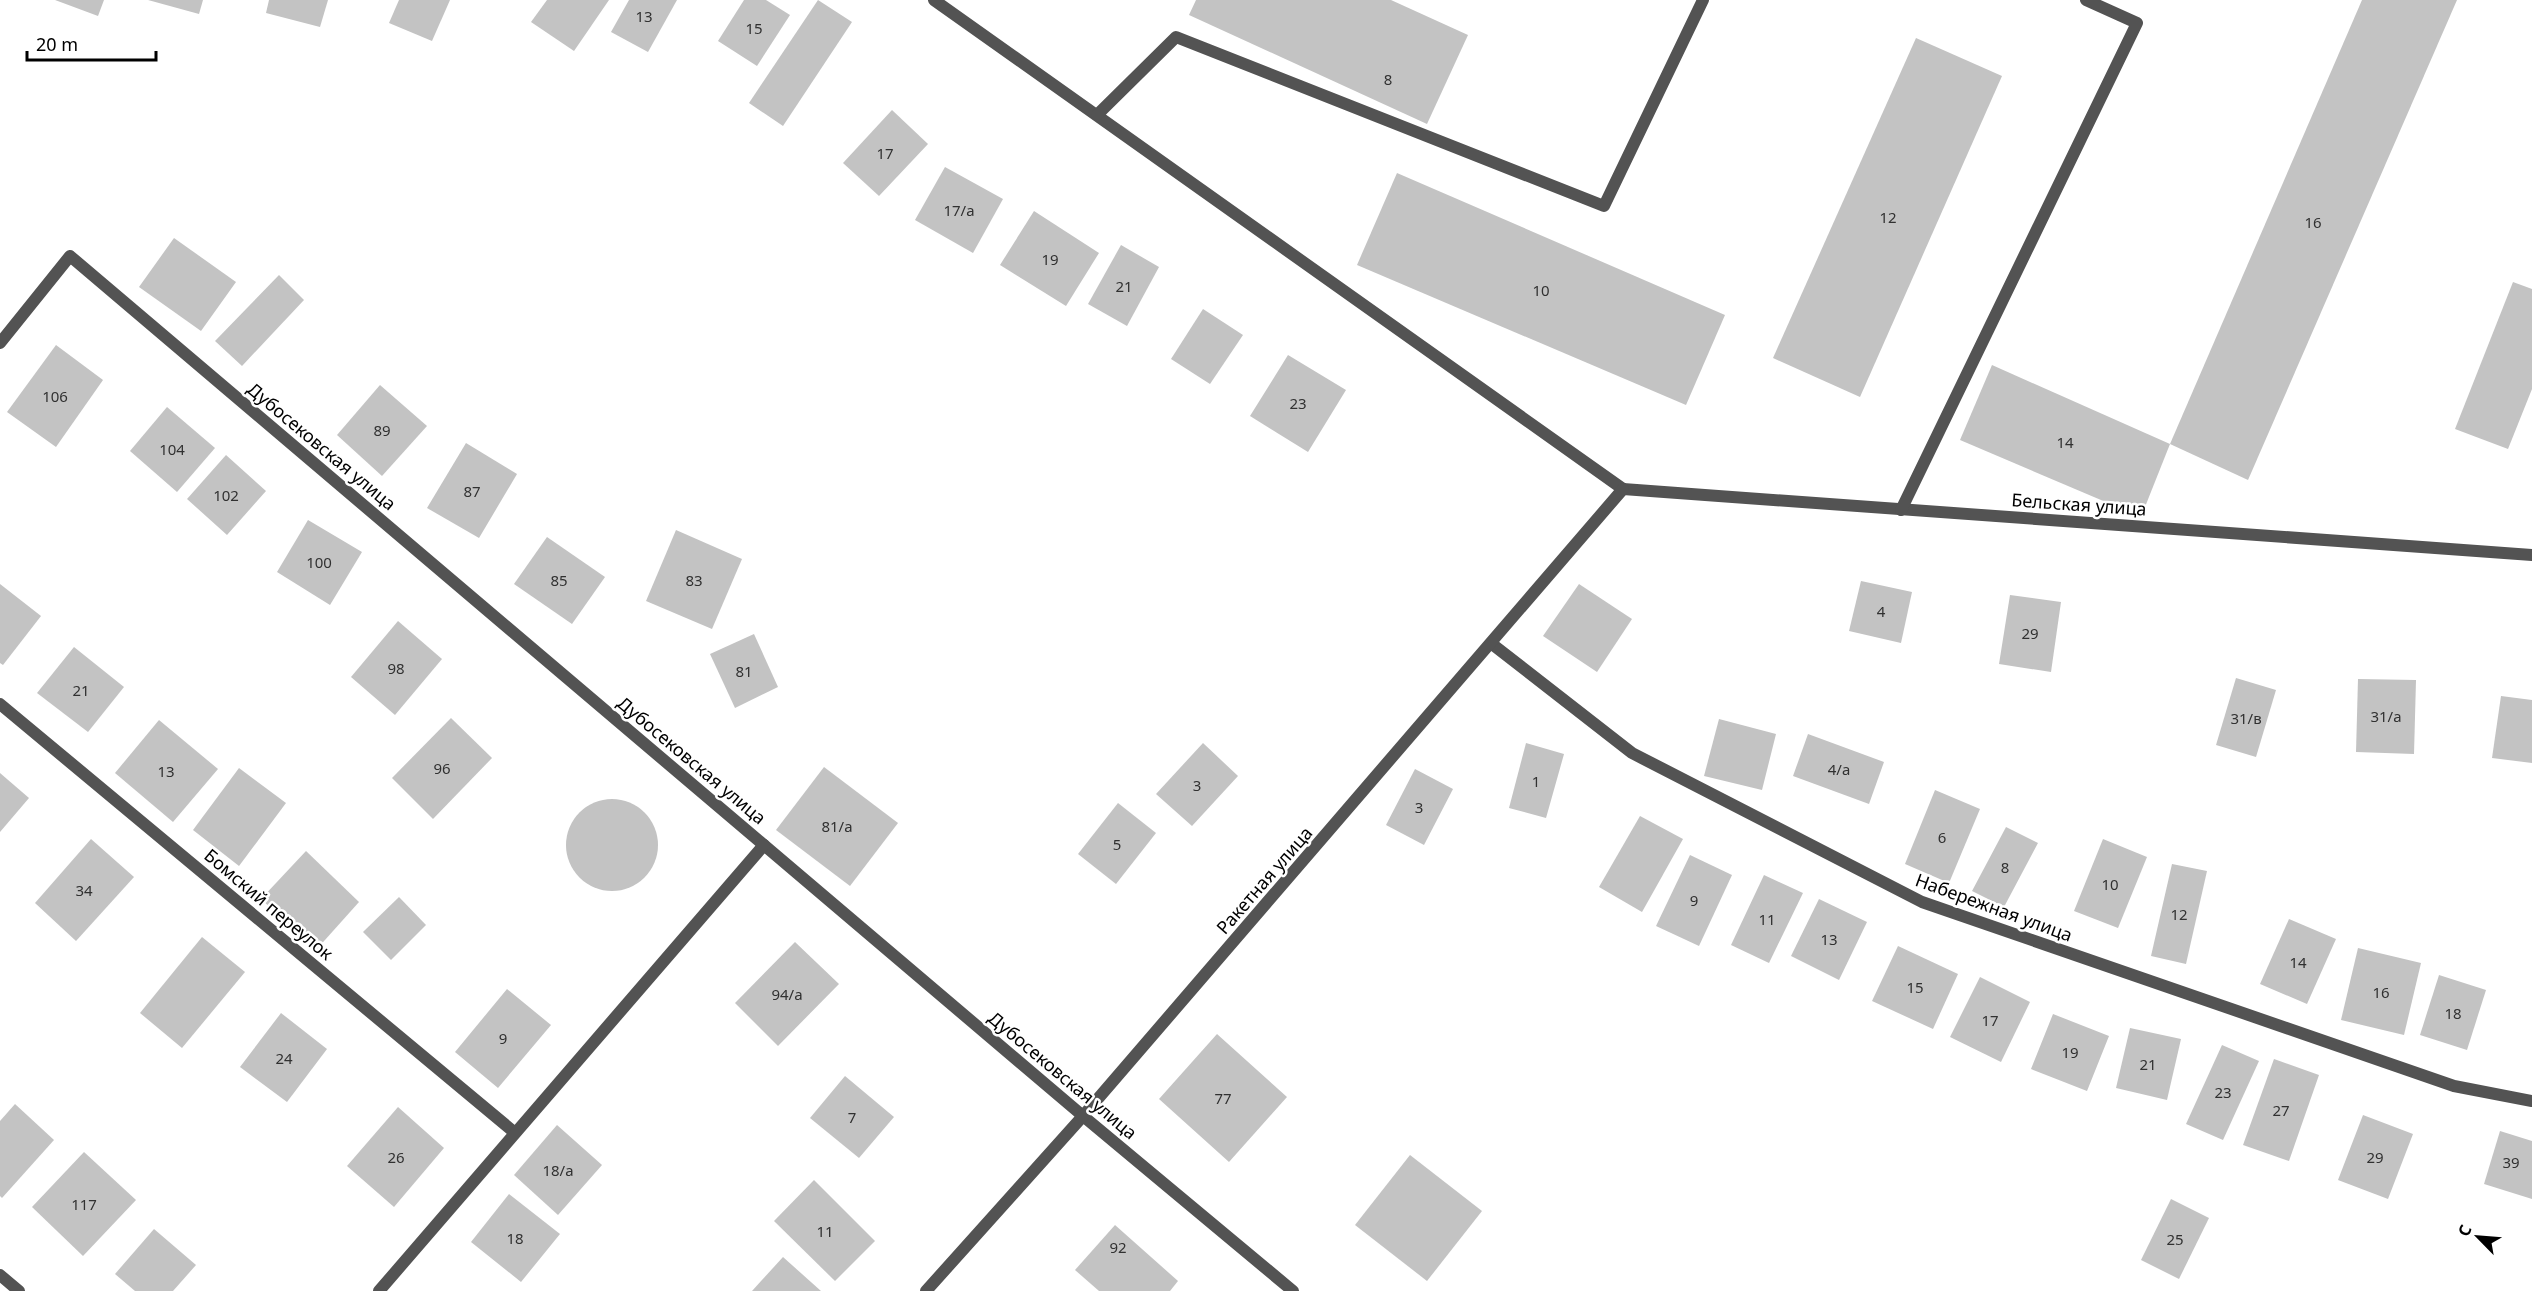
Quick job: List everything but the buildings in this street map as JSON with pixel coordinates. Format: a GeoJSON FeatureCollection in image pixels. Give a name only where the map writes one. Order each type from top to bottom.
{"type":"FeatureCollection","features":[{"type":"Feature","properties":{"kind":"street"},"geometry":{"type":"LineString","coordinates":[[934,0],[1623,489]]}},
{"type":"Feature","properties":{"kind":"street"},"geometry":{"type":"LineString","coordinates":[[1097,116],[1176,37],[1604,206],[1703,0]]}},
{"type":"Feature","properties":{"kind":"street"},"geometry":{"type":"LineString","coordinates":[[1901,510],[2137,23],[2086,0]]}},
{"type":"Feature","properties":{"kind":"street","name":"Дубосековская улица"},"geometry":{"type":"LineString","coordinates":[[0,343],[70,256],[1083,1116],[1293,1291]]}},
{"type":"Feature","properties":{"kind":"street","name":"Бельская улица"},"geometry":{"type":"LineString","coordinates":[[1623,489],[2532,555]]}},
{"type":"Feature","properties":{"kind":"street","name":"Ракетная улица"},"geometry":{"type":"LineString","coordinates":[[926,1291],[1083,1116],[1492,644],[1623,489]]}},
{"type":"Feature","properties":{"kind":"street","name":"Набережная улица"},"geometry":{"type":"LineString","coordinates":[[1492,644],[1632,753],[1922,902],[2454,1086],[2532,1101]]}},
{"type":"Feature","properties":{"kind":"street","name":"Бомский переулок"},"geometry":{"type":"LineString","coordinates":[[0,704],[514,1132]]}},
{"type":"Feature","properties":{"kind":"street"},"geometry":{"type":"LineString","coordinates":[[379,1291],[764,845]]}},
{"type":"Feature","properties":{"kind":"street"},"geometry":{"type":"LineString","coordinates":[[0,1275],[19,1291]]}}]}
